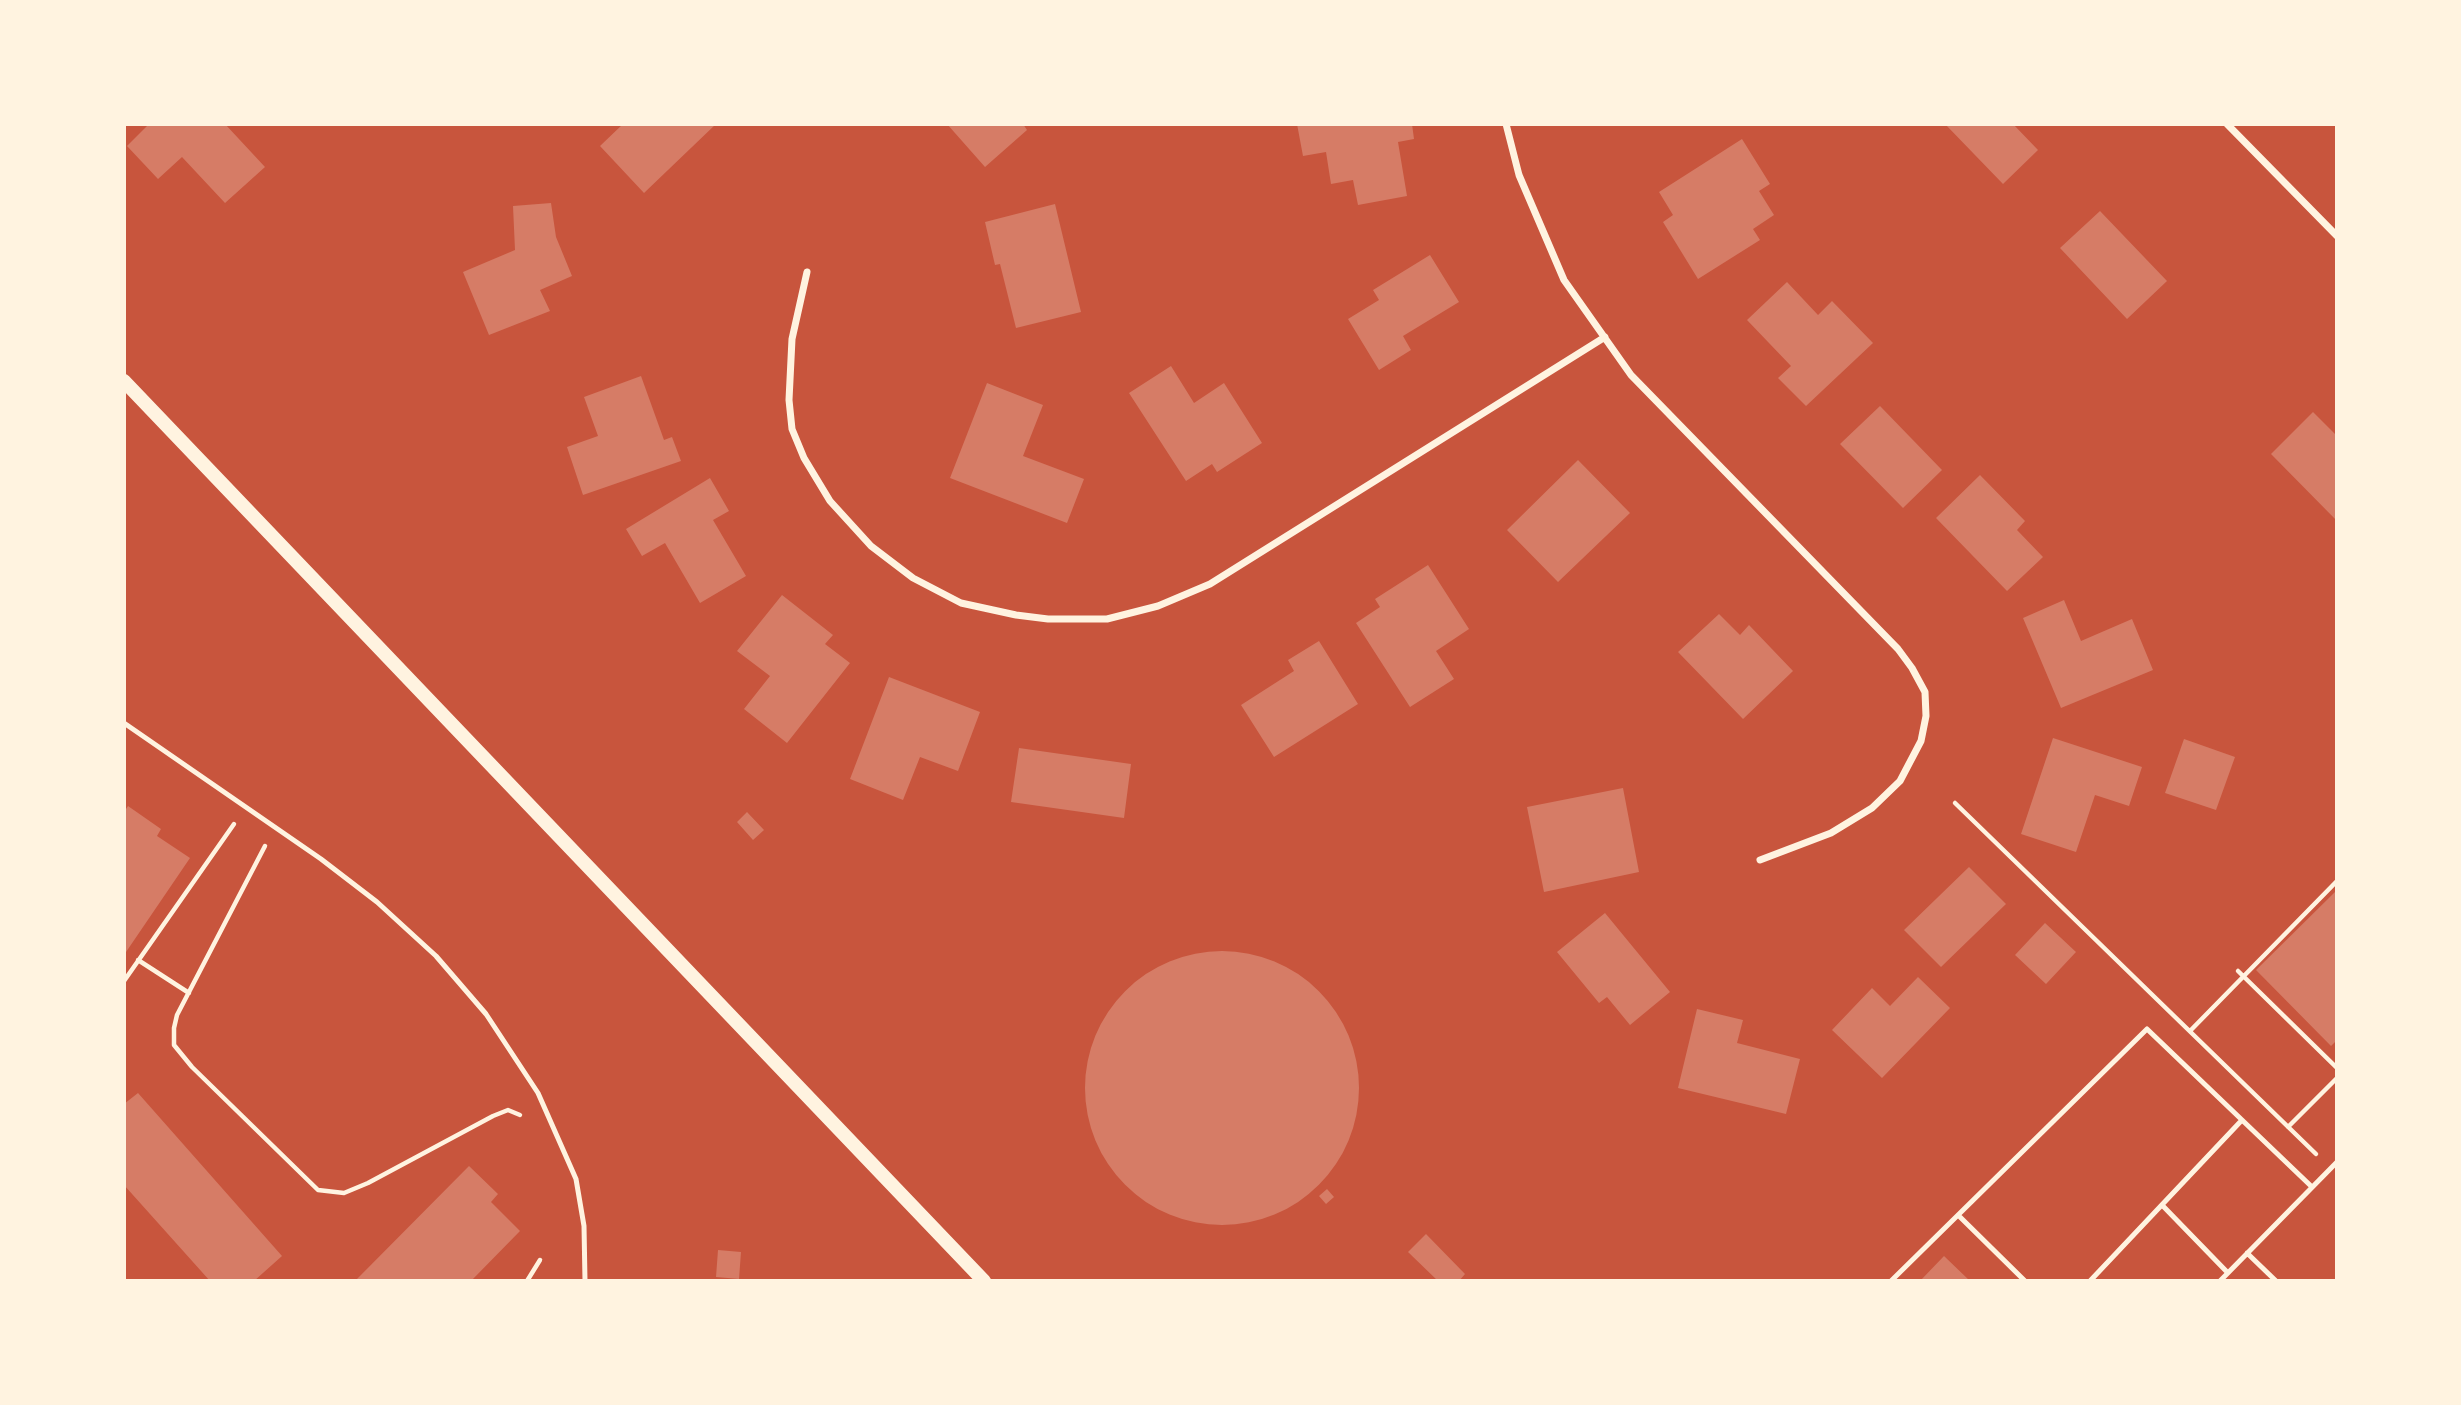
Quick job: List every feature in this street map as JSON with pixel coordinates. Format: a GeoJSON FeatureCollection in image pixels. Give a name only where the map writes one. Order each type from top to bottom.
{"type":"FeatureCollection","features":[{"type":"Feature","properties":{"kind":"main road"},"geometry":{"type":"LineString","coordinates":[[124,381],[984,1281]]}},
{"type":"Feature","properties":{"kind":"street"},"geometry":{"type":"LineString","coordinates":[[1506,124],[1519,175],[1564,280],[1631,375],[1898,649],[1912,668],[1924,692],[1926,716],[1921,741],[1900,781],[1872,808],[1830,833],[1760,860]]}},
{"type":"Feature","properties":{"kind":"street"},"geometry":{"type":"LineString","coordinates":[[2227,124],[2337,236]]}},
{"type":"Feature","properties":{"kind":"street"},"geometry":{"type":"LineString","coordinates":[[807,272],[792,339],[789,400],[792,429],[804,458],[830,501],[871,546],[913,578],[961,603],[1048,619],[1107,619],[1158,606],[1210,584],[1605,337]]}},
{"type":"Feature","properties":{"kind":"lane"},"geometry":{"type":"LineString","coordinates":[[124,723],[321,859],[405,925],[461,985],[507,1043],[550,1117],[576,1179],[584,1226],[585,1281]]}},
{"type":"Feature","properties":{"kind":"lane"},"geometry":{"type":"LineString","coordinates":[[1891,1281],[2147,1029],[2312,1187]]}},
{"type":"Feature","properties":{"kind":"lane"},"geometry":{"type":"LineString","coordinates":[[2090,1281],[2242,1121]]}},
{"type":"Feature","properties":{"kind":"lane"},"geometry":{"type":"LineString","coordinates":[[2220,1281],[2337,1162]]}},
{"type":"Feature","properties":{"kind":"lane"},"geometry":{"type":"LineString","coordinates":[[2162,1205],[2228,1273]]}},
{"type":"Feature","properties":{"kind":"lane"},"geometry":{"type":"LineString","coordinates":[[1958,1215],[2025,1281]]}},
{"type":"Feature","properties":{"kind":"lane"},"geometry":{"type":"LineString","coordinates":[[2247,1253],[2276,1281]]}},
{"type":"Feature","properties":{"kind":"path"},"geometry":{"type":"LineString","coordinates":[[1955,803],[2331,1168]]}},
{"type":"Feature","properties":{"kind":"path"},"geometry":{"type":"LineString","coordinates":[[124,981],[246,806]]}},
{"type":"Feature","properties":{"kind":"path"},"geometry":{"type":"LineString","coordinates":[[276,828],[257,858],[177,1015],[174,1045],[192,1067],[318,1190],[344,1193],[368,1183],[508,1110],[517,1112],[524,1119]]}},
{"type":"Feature","properties":{"kind":"path"},"geometry":{"type":"LineString","coordinates":[[2190,1031],[2337,881]]}},
{"type":"Feature","properties":{"kind":"path"},"geometry":{"type":"LineString","coordinates":[[138,960],[189,993]]}},
{"type":"Feature","properties":{"kind":"path"},"geometry":{"type":"LineString","coordinates":[[2238,971],[2337,1068]]}},
{"type":"Feature","properties":{"kind":"path"},"geometry":{"type":"LineString","coordinates":[[2288,1127],[2337,1078]]}},
{"type":"Feature","properties":{"kind":"path"},"geometry":{"type":"LineString","coordinates":[[527,1281],[540,1260]]}},
{"type":"Feature","properties":{"kind":"building"},"geometry":{"type":"Polygon","coordinates":[[[149,124],[225,124],[265,167],[225,203],[182,157],[158,179],[127,146],[149,124]]]}},
{"type":"Feature","properties":{"kind":"building"},"geometry":{"type":"Polygon","coordinates":[[[623,124],[716,124],[644,193],[600,146],[623,124]]]}},
{"type":"Feature","properties":{"kind":"building"},"geometry":{"type":"Polygon","coordinates":[[[947,124],[1023,124],[1027,130],[985,167],[947,124]]]}},
{"type":"Feature","properties":{"kind":"building"},"geometry":{"type":"Polygon","coordinates":[[[1297,124],[1412,124],[1414,139],[1398,142],[1407,196],[1358,205],[1353,180],[1331,184],[1326,152],[1303,156],[1297,124]]]}},
{"type":"Feature","properties":{"kind":"building"},"geometry":{"type":"Polygon","coordinates":[[[1945,124],[2013,124],[2038,150],[2003,184],[1945,124]]]}},
{"type":"Feature","properties":{"kind":"building"},"geometry":{"type":"Polygon","coordinates":[[[1742,139],[1770,184],[1759,191],[1774,215],[1753,229],[1760,240],[1698,279],[1663,222],[1673,215],[1659,192],[1742,139]]]}},
{"type":"Feature","properties":{"kind":"building"},"geometry":{"type":"Polygon","coordinates":[[[551,203],[556,237],[572,276],[540,290],[550,311],[489,335],[463,272],[515,250],[513,206],[551,203]]]}},
{"type":"Feature","properties":{"kind":"building"},"geometry":{"type":"Polygon","coordinates":[[[1055,204],[1081,312],[1016,328],[1000,264],[995,265],[985,222],[1055,204]]]}},
{"type":"Feature","properties":{"kind":"building"},"geometry":{"type":"Polygon","coordinates":[[[2100,211],[2167,281],[2127,319],[2060,248],[2100,211]]]}},
{"type":"Feature","properties":{"kind":"building"},"geometry":{"type":"Polygon","coordinates":[[[1430,255],[1459,302],[1403,336],[1411,350],[1379,370],[1348,319],[1379,300],[1373,290],[1430,255]]]}},
{"type":"Feature","properties":{"kind":"building"},"geometry":{"type":"Polygon","coordinates":[[[1787,282],[1818,315],[1832,301],[1873,343],[1806,406],[1778,378],[1791,366],[1747,320],[1787,282]]]}},
{"type":"Feature","properties":{"kind":"building"},"geometry":{"type":"Polygon","coordinates":[[[1171,366],[1194,403],[1224,383],[1262,443],[1217,472],[1212,464],[1186,481],[1129,393],[1171,366]]]}},
{"type":"Feature","properties":{"kind":"building"},"geometry":{"type":"Polygon","coordinates":[[[641,376],[664,440],[672,437],[681,461],[583,495],[567,447],[598,436],[584,397],[641,376]]]}},
{"type":"Feature","properties":{"kind":"building"},"geometry":{"type":"Polygon","coordinates":[[[987,383],[1043,405],[1023,456],[1084,479],[1067,523],[950,478],[987,383]]]}},
{"type":"Feature","properties":{"kind":"building"},"geometry":{"type":"Polygon","coordinates":[[[1880,406],[1942,470],[1903,508],[1840,444],[1880,406]]]}},
{"type":"Feature","properties":{"kind":"building"},"geometry":{"type":"Polygon","coordinates":[[[2313,412],[2337,436],[2337,521],[2271,454],[2313,412]]]}},
{"type":"Feature","properties":{"kind":"building"},"geometry":{"type":"Polygon","coordinates":[[[1578,460],[1630,513],[1558,582],[1507,530],[1578,460]]]}},
{"type":"Feature","properties":{"kind":"building"},"geometry":{"type":"Polygon","coordinates":[[[1980,475],[2025,521],[2017,530],[2043,557],[2007,591],[1936,518],[1980,475]]]}},
{"type":"Feature","properties":{"kind":"building"},"geometry":{"type":"Polygon","coordinates":[[[710,478],[729,511],[713,520],[746,576],[700,603],[665,543],[642,556],[626,529],[710,478]]]}},
{"type":"Feature","properties":{"kind":"building"},"geometry":{"type":"Polygon","coordinates":[[[1428,565],[1469,629],[1436,651],[1454,679],[1410,707],[1356,623],[1380,607],[1375,599],[1428,565]]]}},
{"type":"Feature","properties":{"kind":"building"},"geometry":{"type":"Polygon","coordinates":[[[782,595],[833,635],[825,644],[850,663],[787,743],[744,709],[770,676],[737,651],[782,595]]]}},
{"type":"Feature","properties":{"kind":"building"},"geometry":{"type":"Polygon","coordinates":[[[2064,600],[2081,641],[2132,619],[2153,670],[2061,708],[2023,618],[2064,600]]]}},
{"type":"Feature","properties":{"kind":"building"},"geometry":{"type":"Polygon","coordinates":[[[1719,614],[1740,635],[1749,625],[1793,671],[1743,719],[1678,652],[1719,614]]]}},
{"type":"Feature","properties":{"kind":"building"},"geometry":{"type":"Polygon","coordinates":[[[1319,641],[1358,704],[1274,757],[1241,705],[1294,671],[1288,660],[1319,641]]]}},
{"type":"Feature","properties":{"kind":"building"},"geometry":{"type":"Polygon","coordinates":[[[889,677],[980,712],[958,771],[920,757],[903,800],[850,779],[889,677]]]}},
{"type":"Feature","properties":{"kind":"building"},"geometry":{"type":"Polygon","coordinates":[[[2053,738],[2142,767],[2129,806],[2095,795],[2076,852],[2021,834],[2053,738]]]}},
{"type":"Feature","properties":{"kind":"building"},"geometry":{"type":"Polygon","coordinates":[[[2184,739],[2235,757],[2216,810],[2165,793],[2184,739]]]}},
{"type":"Feature","properties":{"kind":"building"},"geometry":{"type":"Polygon","coordinates":[[[1019,748],[1131,764],[1124,818],[1011,802],[1019,748]]]}},
{"type":"Feature","properties":{"kind":"building"},"geometry":{"type":"Polygon","coordinates":[[[1623,788],[1639,872],[1544,892],[1527,807],[1623,788]]]}},
{"type":"Feature","properties":{"kind":"building"},"geometry":{"type":"Polygon","coordinates":[[[128,806],[161,829],[157,836],[190,858],[124,955],[124,812],[128,806]]]}},
{"type":"Feature","properties":{"kind":"building"},"geometry":{"type":"Polygon","coordinates":[[[747,812],[764,830],[753,840],[737,822],[747,812]]]}},
{"type":"Feature","properties":{"kind":"building"},"geometry":{"type":"Polygon","coordinates":[[[1969,867],[2006,904],[1941,967],[1904,930],[1969,867]]]}},
{"type":"Feature","properties":{"kind":"building"},"geometry":{"type":"Polygon","coordinates":[[[2337,890],[2337,1040],[2331,1046],[2256,970],[2337,890]]]}},
{"type":"Feature","properties":{"kind":"building"},"geometry":{"type":"Polygon","coordinates":[[[1605,913],[1670,992],[1630,1025],[1607,997],[1599,1003],[1557,952],[1605,913]]]}},
{"type":"Feature","properties":{"kind":"building"},"geometry":{"type":"Polygon","coordinates":[[[2045,923],[2076,952],[2046,984],[2015,955],[2045,923]]]}},
{"type":"Feature","properties":{"kind":"building"},"geometry":{"type":"Polygon","coordinates":[[[1222,951],[1249,954],[1274,961],[1298,974],[1319,991],[1336,1012],[1349,1036],[1356,1061],[1359,1088],[1356,1115],[1349,1140],[1336,1164],[1319,1185],[1298,1202],[1274,1215],[1249,1222],[1222,1225],[1195,1222],[1170,1215],[1146,1202],[1125,1185],[1108,1164],[1095,1140],[1088,1115],[1085,1088],[1088,1061],[1095,1036],[1108,1012],[1125,991],[1146,974],[1170,961],[1195,954],[1222,951]]]}},
{"type":"Feature","properties":{"kind":"building"},"geometry":{"type":"Polygon","coordinates":[[[1918,977],[1950,1008],[1882,1078],[1832,1030],[1872,988],[1890,1006],[1918,977]]]}},
{"type":"Feature","properties":{"kind":"building"},"geometry":{"type":"Polygon","coordinates":[[[1697,1009],[1743,1020],[1737,1043],[1800,1059],[1786,1114],[1678,1088],[1697,1009]]]}},
{"type":"Feature","properties":{"kind":"building"},"geometry":{"type":"Polygon","coordinates":[[[138,1093],[282,1256],[254,1281],[210,1281],[124,1185],[124,1104],[138,1093]]]}},
{"type":"Feature","properties":{"kind":"building"},"geometry":{"type":"Polygon","coordinates":[[[469,1166],[498,1194],[491,1202],[520,1231],[471,1281],[355,1281],[469,1166]]]}},
{"type":"Feature","properties":{"kind":"building"},"geometry":{"type":"Polygon","coordinates":[[[1327,1189],[1334,1197],[1326,1204],[1319,1196],[1327,1189]]]}},
{"type":"Feature","properties":{"kind":"building"},"geometry":{"type":"Polygon","coordinates":[[[1426,1234],[1465,1274],[1459,1281],[1438,1281],[1408,1252],[1426,1234]]]}},
{"type":"Feature","properties":{"kind":"building"},"geometry":{"type":"Polygon","coordinates":[[[718,1250],[741,1252],[739,1279],[716,1277],[718,1250]]]}},
{"type":"Feature","properties":{"kind":"building"},"geometry":{"type":"Polygon","coordinates":[[[1944,1256],[1970,1281],[1920,1281],[1944,1256]]]}}]}
